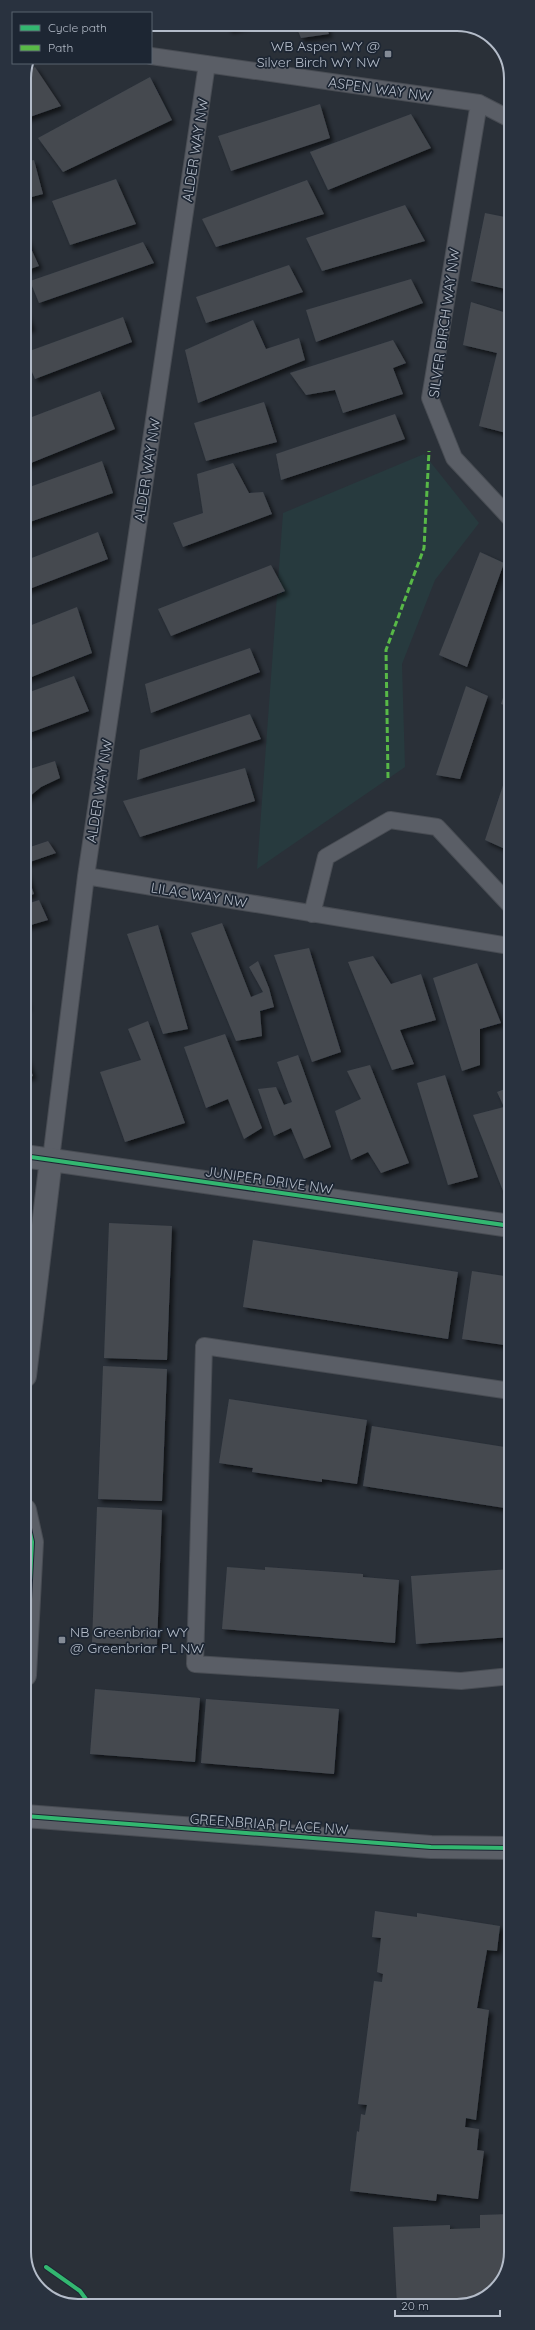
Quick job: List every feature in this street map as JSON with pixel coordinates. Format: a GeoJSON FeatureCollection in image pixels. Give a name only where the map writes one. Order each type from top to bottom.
{"type":"FeatureCollection","features":[{"type":"Feature","properties":{"kind":"street","name":"JUNIPER DRIVE NW"},"geometry":{"type":"LineString","coordinates":[[31,1157],[504,1225]]}},
{"type":"Feature","properties":{"kind":"street"},"geometry":{"type":"LineString","coordinates":[[31,1328],[52,1159]]}},
{"type":"Feature","properties":{"kind":"street"},"geometry":{"type":"LineString","coordinates":[[31,1537],[31,1561]]}},
{"type":"Feature","properties":{"kind":"street","name":"GREENBRIAR PLACE NW"},"geometry":{"type":"LineString","coordinates":[[31,1816],[431,1847],[504,1848]]}},
{"type":"Feature","properties":{"kind":"lane","name":"ASPEN WAY NW"},"geometry":{"type":"LineString","coordinates":[[152,56],[479,103],[504,117]]}},
{"type":"Feature","properties":{"kind":"lane","name":"ALDER WAY NW"},"geometry":{"type":"LineString","coordinates":[[52,1159],[86,876],[207,64]]}},
{"type":"Feature","properties":{"kind":"lane","name":"SILVER BIRCH WAY NW"},"geometry":{"type":"LineString","coordinates":[[479,103],[430,398],[454,458],[504,512]]}},
{"type":"Feature","properties":{"kind":"lane"},"geometry":{"type":"LineString","coordinates":[[312,914],[326,857],[390,820],[437,827],[504,899]]}},
{"type":"Feature","properties":{"kind":"lane","name":"LILAC WAY NW"},"geometry":{"type":"LineString","coordinates":[[86,876],[504,945]]}},
{"type":"Feature","properties":{"kind":"lane"},"geometry":{"type":"LineString","coordinates":[[504,1390],[204,1346],[195,1664],[461,1680],[504,1677]]}},
{"type":"Feature","properties":{"kind":"green space"},"geometry":{"type":"Polygon","coordinates":[[[424,454],[479,523],[435,580],[402,664],[405,767],[257,869],[283,513],[424,454]]]}},
{"type":"Feature","properties":{"kind":"building"},"geometry":{"type":"Polygon","coordinates":[[[298,31],[328,31],[329,34],[301,38],[298,31]]]}},
{"type":"Feature","properties":{"kind":"building"},"geometry":{"type":"Polygon","coordinates":[[[35,67],[61,106],[31,117],[31,78],[32,68],[35,67]]]}},
{"type":"Feature","properties":{"kind":"building"},"geometry":{"type":"Polygon","coordinates":[[[150,77],[172,120],[63,172],[38,138],[150,77]]]}},
{"type":"Feature","properties":{"kind":"building"},"geometry":{"type":"Polygon","coordinates":[[[320,104],[330,138],[231,171],[218,136],[320,104]]]}},
{"type":"Feature","properties":{"kind":"building"},"geometry":{"type":"Polygon","coordinates":[[[411,114],[431,148],[328,190],[310,152],[411,114]]]}},
{"type":"Feature","properties":{"kind":"building"},"geometry":{"type":"Polygon","coordinates":[[[34,160],[43,194],[31,197],[31,161],[34,160]]]}},
{"type":"Feature","properties":{"kind":"building"},"geometry":{"type":"Polygon","coordinates":[[[116,179],[136,224],[70,245],[52,201],[116,179]]]}},
{"type":"Feature","properties":{"kind":"building"},"geometry":{"type":"Polygon","coordinates":[[[307,180],[324,214],[216,247],[202,219],[307,180]]]}},
{"type":"Feature","properties":{"kind":"building"},"geometry":{"type":"Polygon","coordinates":[[[405,205],[425,241],[322,271],[306,238],[405,205]]]}},
{"type":"Feature","properties":{"kind":"building"},"geometry":{"type":"Polygon","coordinates":[[[485,213],[504,217],[504,289],[471,281],[485,213]]]}},
{"type":"Feature","properties":{"kind":"building"},"geometry":{"type":"Polygon","coordinates":[[[143,242],[154,263],[39,303],[31,281],[143,242]]]}},
{"type":"Feature","properties":{"kind":"building"},"geometry":{"type":"Polygon","coordinates":[[[31,248],[39,266],[31,269],[31,248]]]}},
{"type":"Feature","properties":{"kind":"building"},"geometry":{"type":"Polygon","coordinates":[[[289,265],[303,292],[206,323],[196,297],[289,265]]]}},
{"type":"Feature","properties":{"kind":"building"},"geometry":{"type":"Polygon","coordinates":[[[411,279],[423,303],[316,342],[306,310],[411,279]]]}},
{"type":"Feature","properties":{"kind":"building"},"geometry":{"type":"Polygon","coordinates":[[[471,302],[504,312],[504,432],[479,426],[497,353],[463,345],[471,302]]]}},
{"type":"Feature","properties":{"kind":"building"},"geometry":{"type":"Polygon","coordinates":[[[123,317],[132,342],[35,379],[31,370],[31,350],[123,317]]]}},
{"type":"Feature","properties":{"kind":"building"},"geometry":{"type":"Polygon","coordinates":[[[253,320],[266,349],[299,338],[305,360],[198,403],[185,350],[253,320]]]}},
{"type":"Feature","properties":{"kind":"building"},"geometry":{"type":"Polygon","coordinates":[[[393,340],[406,363],[393,368],[403,394],[343,413],[335,390],[306,395],[290,373],[393,340]]]}},
{"type":"Feature","properties":{"kind":"building"},"geometry":{"type":"Polygon","coordinates":[[[100,391],[115,429],[31,463],[31,417],[100,391]]]}},
{"type":"Feature","properties":{"kind":"building"},"geometry":{"type":"Polygon","coordinates":[[[264,402],[277,442],[206,461],[194,423],[264,402]]]}},
{"type":"Feature","properties":{"kind":"building"},"geometry":{"type":"Polygon","coordinates":[[[395,414],[405,439],[281,480],[276,454],[395,414]]]}},
{"type":"Feature","properties":{"kind":"building"},"geometry":{"type":"Polygon","coordinates":[[[102,461],[113,493],[31,522],[31,486],[102,461]]]}},
{"type":"Feature","properties":{"kind":"building"},"geometry":{"type":"Polygon","coordinates":[[[233,463],[249,493],[263,492],[272,514],[183,547],[173,523],[203,513],[197,474],[233,463]]]}},
{"type":"Feature","properties":{"kind":"building"},"geometry":{"type":"Polygon","coordinates":[[[98,532],[108,559],[31,588],[31,558],[98,532]]]}},
{"type":"Feature","properties":{"kind":"building"},"geometry":{"type":"Polygon","coordinates":[[[480,552],[504,563],[467,667],[439,655],[480,552]]]}},
{"type":"Feature","properties":{"kind":"building"},"geometry":{"type":"Polygon","coordinates":[[[271,565],[285,591],[171,636],[158,609],[271,565]]]}},
{"type":"Feature","properties":{"kind":"building"},"geometry":{"type":"Polygon","coordinates":[[[77,607],[92,653],[31,677],[31,625],[77,607]]]}},
{"type":"Feature","properties":{"kind":"building"},"geometry":{"type":"Polygon","coordinates":[[[250,648],[260,672],[151,713],[145,684],[250,648]]]}},
{"type":"Feature","properties":{"kind":"building"},"geometry":{"type":"Polygon","coordinates":[[[74,676],[89,711],[31,732],[31,691],[74,676]]]}},
{"type":"Feature","properties":{"kind":"building"},"geometry":{"type":"Polygon","coordinates":[[[466,686],[488,696],[460,779],[436,775],[466,686]]]}},
{"type":"Feature","properties":{"kind":"building"},"geometry":{"type":"Polygon","coordinates":[[[504,695],[504,705],[501,704],[504,695]]]}},
{"type":"Feature","properties":{"kind":"building"},"geometry":{"type":"Polygon","coordinates":[[[250,714],[261,739],[137,780],[140,750],[250,714]]]}},
{"type":"Feature","properties":{"kind":"building"},"geometry":{"type":"Polygon","coordinates":[[[55,761],[60,778],[41,787],[31,795],[31,769],[55,761]]]}},
{"type":"Feature","properties":{"kind":"building"},"geometry":{"type":"Polygon","coordinates":[[[245,768],[255,801],[140,837],[123,801],[245,768]]]}},
{"type":"Feature","properties":{"kind":"building"},"geometry":{"type":"Polygon","coordinates":[[[504,782],[504,849],[485,840],[504,782]]]}},
{"type":"Feature","properties":{"kind":"building"},"geometry":{"type":"Polygon","coordinates":[[[48,841],[56,853],[31,862],[31,847],[48,841]]]}},
{"type":"Feature","properties":{"kind":"building"},"geometry":{"type":"Polygon","coordinates":[[[31,885],[34,894],[31,895],[31,885]]]}},
{"type":"Feature","properties":{"kind":"building"},"geometry":{"type":"Polygon","coordinates":[[[39,900],[48,920],[31,925],[31,903],[39,900]]]}},
{"type":"Feature","properties":{"kind":"building"},"geometry":{"type":"Polygon","coordinates":[[[222,923],[251,997],[263,992],[249,967],[258,961],[269,988],[274,1007],[260,1011],[262,1036],[236,1041],[191,933],[222,923]]]}},
{"type":"Feature","properties":{"kind":"building"},"geometry":{"type":"Polygon","coordinates":[[[158,925],[188,1029],[163,1034],[127,934],[158,925]]]}},
{"type":"Feature","properties":{"kind":"building"},"geometry":{"type":"Polygon","coordinates":[[[309,948],[341,1052],[312,1062],[274,955],[309,948]]]}},
{"type":"Feature","properties":{"kind":"building"},"geometry":{"type":"Polygon","coordinates":[[[373,956],[391,984],[421,974],[436,1020],[400,1030],[414,1064],[392,1070],[348,962],[373,956]]]}},
{"type":"Feature","properties":{"kind":"building"},"geometry":{"type":"Polygon","coordinates":[[[477,963],[501,1023],[480,1029],[480,1065],[462,1071],[433,978],[477,963]]]}},
{"type":"Feature","properties":{"kind":"building"},"geometry":{"type":"Polygon","coordinates":[[[148,1021],[185,1123],[125,1142],[100,1072],[141,1060],[128,1029],[148,1021]]]}},
{"type":"Feature","properties":{"kind":"building"},"geometry":{"type":"Polygon","coordinates":[[[225,1034],[262,1128],[244,1139],[228,1099],[206,1108],[184,1047],[225,1034]]]}},
{"type":"Feature","properties":{"kind":"building"},"geometry":{"type":"Polygon","coordinates":[[[298,1055],[331,1147],[304,1159],[291,1128],[274,1136],[258,1089],[276,1087],[284,1105],[292,1102],[277,1062],[298,1055]]]}},
{"type":"Feature","properties":{"kind":"building"},"geometry":{"type":"Polygon","coordinates":[[[370,1065],[409,1163],[381,1173],[368,1152],[351,1160],[335,1111],[361,1099],[347,1071],[370,1065]]]}},
{"type":"Feature","properties":{"kind":"building"},"geometry":{"type":"Polygon","coordinates":[[[445,1075],[478,1177],[448,1185],[417,1083],[445,1075]]]}},
{"type":"Feature","properties":{"kind":"building"},"geometry":{"type":"Polygon","coordinates":[[[504,1089],[504,1107],[497,1092],[504,1089]]]}},
{"type":"Feature","properties":{"kind":"building"},"geometry":{"type":"Polygon","coordinates":[[[504,1107],[504,1193],[473,1115],[504,1107]]]}},
{"type":"Feature","properties":{"kind":"building"},"geometry":{"type":"Polygon","coordinates":[[[109,1223],[172,1226],[167,1360],[104,1358],[109,1223]]]}},
{"type":"Feature","properties":{"kind":"building"},"geometry":{"type":"Polygon","coordinates":[[[253,1240],[458,1272],[448,1339],[243,1307],[253,1240]]]}},
{"type":"Feature","properties":{"kind":"building"},"geometry":{"type":"Polygon","coordinates":[[[472,1271],[504,1276],[504,1345],[462,1339],[472,1271]]]}},
{"type":"Feature","properties":{"kind":"building"},"geometry":{"type":"Polygon","coordinates":[[[103,1366],[167,1369],[162,1501],[98,1499],[103,1366]]]}},
{"type":"Feature","properties":{"kind":"building"},"geometry":{"type":"Polygon","coordinates":[[[229,1399],[367,1420],[357,1484],[322,1479],[322,1482],[252,1472],[253,1468],[219,1463],[229,1399]]]}},
{"type":"Feature","properties":{"kind":"building"},"geometry":{"type":"Polygon","coordinates":[[[372,1426],[504,1447],[504,1508],[363,1486],[372,1426]]]}},
{"type":"Feature","properties":{"kind":"building"},"geometry":{"type":"Polygon","coordinates":[[[97,1507],[162,1510],[157,1645],[92,1643],[97,1507]]]}},
{"type":"Feature","properties":{"kind":"building"},"geometry":{"type":"Polygon","coordinates":[[[227,1567],[265,1570],[265,1567],[363,1574],[363,1577],[399,1580],[395,1643],[222,1629],[227,1567]]]}},
{"type":"Feature","properties":{"kind":"building"},"geometry":{"type":"Polygon","coordinates":[[[504,1569],[504,1638],[416,1644],[411,1576],[504,1569]]]}},
{"type":"Feature","properties":{"kind":"building"},"geometry":{"type":"Polygon","coordinates":[[[95,1689],[200,1698],[195,1762],[90,1754],[95,1689]]]}},
{"type":"Feature","properties":{"kind":"building"},"geometry":{"type":"Polygon","coordinates":[[[206,1699],[339,1709],[334,1774],[201,1763],[206,1699]]]}},
{"type":"Feature","properties":{"kind":"building"},"geometry":{"type":"Polygon","coordinates":[[[375,1911],[417,1917],[417,1913],[500,1926],[497,1951],[487,1950],[477,2008],[489,2010],[476,2120],[466,2118],[465,2127],[479,2129],[477,2150],[484,2151],[478,2199],[437,2194],[436,2201],[350,2191],[357,2131],[359,2132],[361,2114],[365,2115],[367,2105],[358,2104],[374,1981],[382,1982],[383,1974],[377,1972],[381,1938],[372,1937],[375,1911]]]}},
{"type":"Feature","properties":{"kind":"building"},"geometry":{"type":"Polygon","coordinates":[[[504,2214],[503,2261],[496,2278],[492,2283],[480,2293],[466,2298],[397,2299],[393,2227],[450,2225],[450,2229],[480,2228],[480,2215],[504,2214]]]}},
{"type":"Feature","properties":{"kind":"marked path"},"geometry":{"type":"LineString","coordinates":[[388,778],[386,650],[424,548],[429,451]]}},
{"type":"Feature","properties":{"kind":"cycle path"},"geometry":{"type":"LineString","coordinates":[[31,1157],[504,1225]]}},
{"type":"Feature","properties":{"kind":"cycle path"},"geometry":{"type":"LineString","coordinates":[[31,1537],[31,1561]]}},
{"type":"Feature","properties":{"kind":"cycle path"},"geometry":{"type":"LineString","coordinates":[[31,1816],[431,1847],[504,1848]]}},
{"type":"Feature","properties":{"kind":"cycle path"},"geometry":{"type":"LineString","coordinates":[[46,2267],[80,2291],[86,2299]]}},
{"type":"Feature","properties":{"kind":"place","name":"WB Aspen WY @ Silver Birch WY NW"},"geometry":{"type":"Point","coordinates":[388,54]}},
{"type":"Feature","properties":{"kind":"place","name":"NB Greenbriar WY @ Greenbriar PL NW"},"geometry":{"type":"Point","coordinates":[62,1640]}}]}
